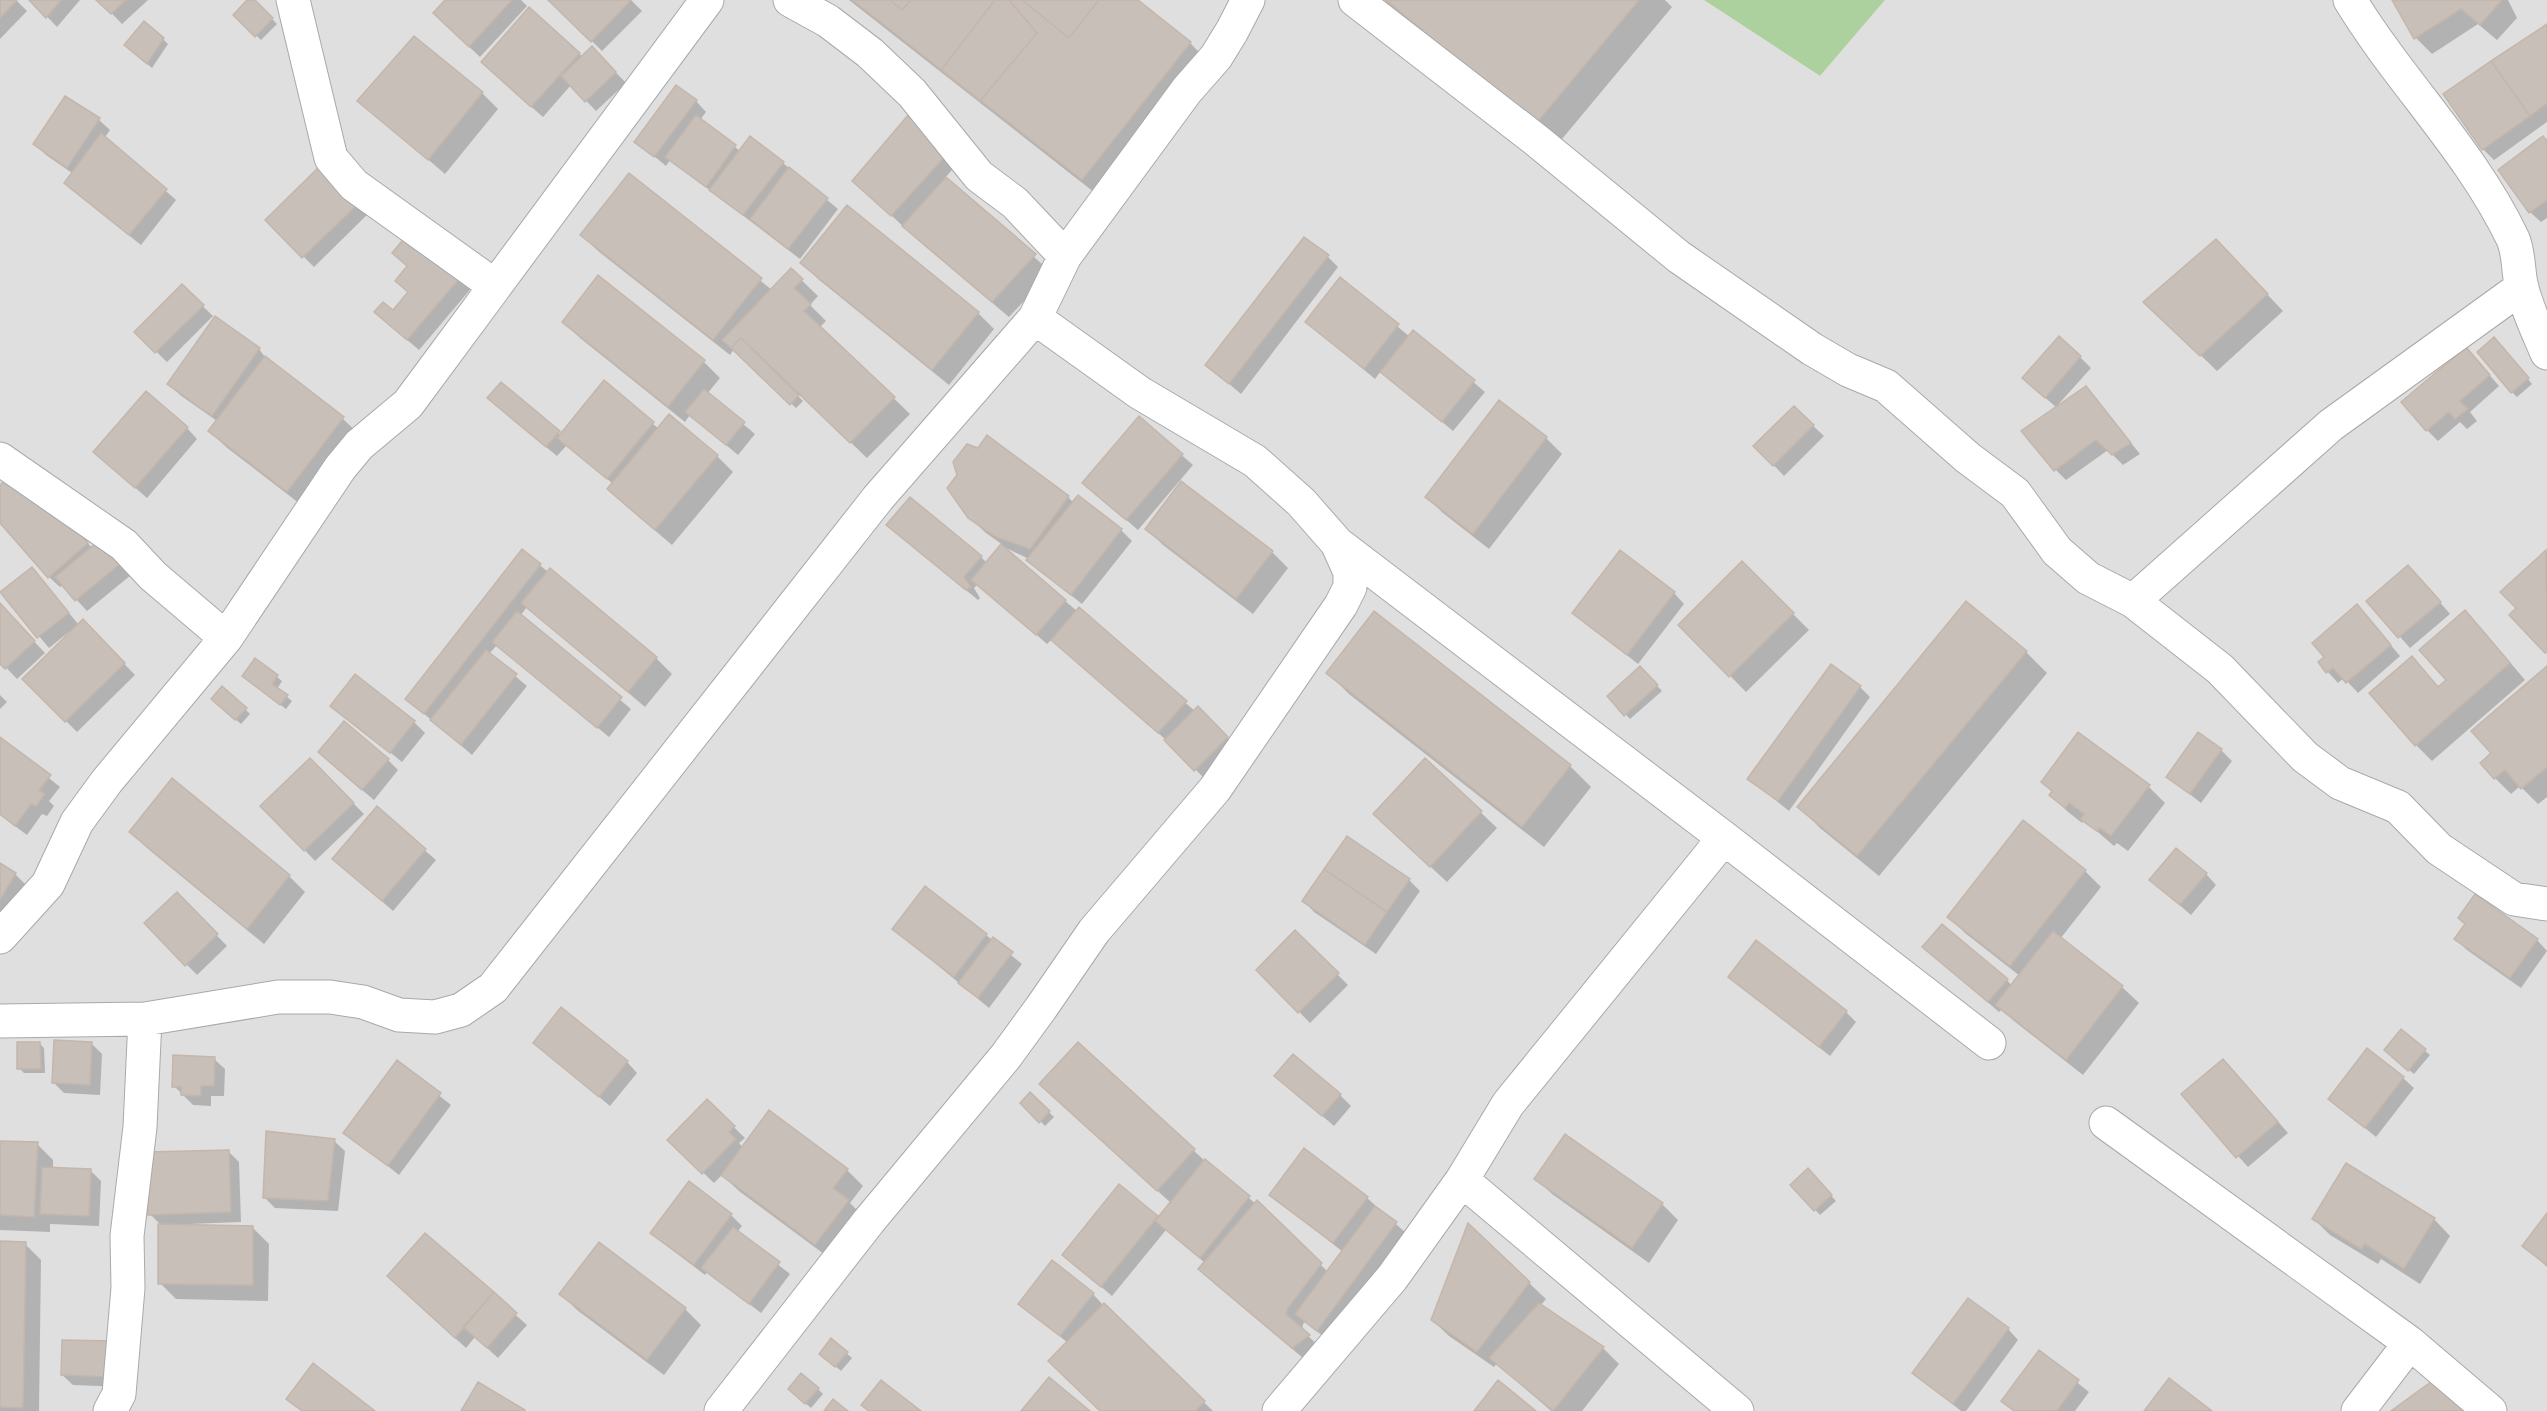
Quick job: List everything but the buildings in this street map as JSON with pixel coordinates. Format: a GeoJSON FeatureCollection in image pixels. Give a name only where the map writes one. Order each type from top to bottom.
{"type":"FeatureCollection","features":[{"type":"Feature","properties":{"kind":"street"},"geometry":{"type":"LineString","coordinates":[[294,0],[332,158],[354,185],[495,286]]}},
{"type":"Feature","properties":{"kind":"street"},"geometry":{"type":"LineString","coordinates":[[0,937],[48,884],[77,822],[107,781],[226,638],[340,468],[359,445],[408,404],[707,0]]}},
{"type":"Feature","properties":{"kind":"street"},"geometry":{"type":"LineString","coordinates":[[790,0],[828,21],[870,54],[912,93],[979,176],[1015,203],[1065,256]]}},
{"type":"Feature","properties":{"kind":"street"},"geometry":{"type":"LineString","coordinates":[[0,1021],[146,1019],[278,997],[330,997],[363,1002],[399,1015],[435,1017],[461,1010],[493,988],[878,498],[1035,318],[1065,256],[1187,90],[1216,57],[1248,0]]}},
{"type":"Feature","properties":{"kind":"street"},"geometry":{"type":"LineString","coordinates":[[1354,0],[1536,140],[1679,257],[1812,349],[1848,370],[1886,386],[1968,458],[2015,493],[2057,551],[2088,578],[2133,601],[2220,669],[2305,757],[2340,783],[2398,807],[2439,849],[2514,899],[2547,904]]}},
{"type":"Feature","properties":{"kind":"street"},"geometry":{"type":"LineString","coordinates":[[2350,0],[2368,29],[2418,94],[2484,187],[2514,242],[2522,286],[2547,353]]}},
{"type":"Feature","properties":{"kind":"street"},"geometry":{"type":"LineString","coordinates":[[2133,601],[2331,425],[2522,286]]}},
{"type":"Feature","properties":{"kind":"street"},"geometry":{"type":"LineString","coordinates":[[1035,318],[1140,393],[1255,461],[1301,502],[1337,543],[1989,1043]]}},
{"type":"Feature","properties":{"kind":"street"},"geometry":{"type":"LineString","coordinates":[[0,459],[124,545],[153,576],[226,638]]}},
{"type":"Feature","properties":{"kind":"street"},"geometry":{"type":"LineString","coordinates":[[722,1411],[868,1221],[1005,1056],[1094,931],[1215,789],[1346,596],[1350,587],[1350,572],[1337,543]]}},
{"type":"Feature","properties":{"kind":"street"},"geometry":{"type":"LineString","coordinates":[[1279,1411],[1392,1278],[1462,1180],[1508,1104],[1724,838]]}},
{"type":"Feature","properties":{"kind":"street"},"geometry":{"type":"LineString","coordinates":[[110,1411],[119,1394],[128,1288],[127,1236],[140,1128],[146,1019]]}},
{"type":"Feature","properties":{"kind":"street"},"geometry":{"type":"LineString","coordinates":[[2106,1123],[2410,1343],[2490,1411]]}},
{"type":"Feature","properties":{"kind":"street"},"geometry":{"type":"LineString","coordinates":[[1462,1180],[1737,1411]]}},
{"type":"Feature","properties":{"kind":"street"},"geometry":{"type":"LineString","coordinates":[[2358,1411],[2410,1343]]}},
{"type":"Feature","properties":{"kind":"shaded area"},"geometry":{"type":"Polygon","coordinates":[[[0,0],[1704,0],[1820,76],[1885,0],[2547,0],[2547,1411],[0,1411],[0,0]]]}},
{"type":"Feature","properties":{"kind":"green space"},"geometry":{"type":"Polygon","coordinates":[[[1704,0],[1885,0],[1820,76],[1704,0]]]}}]}
